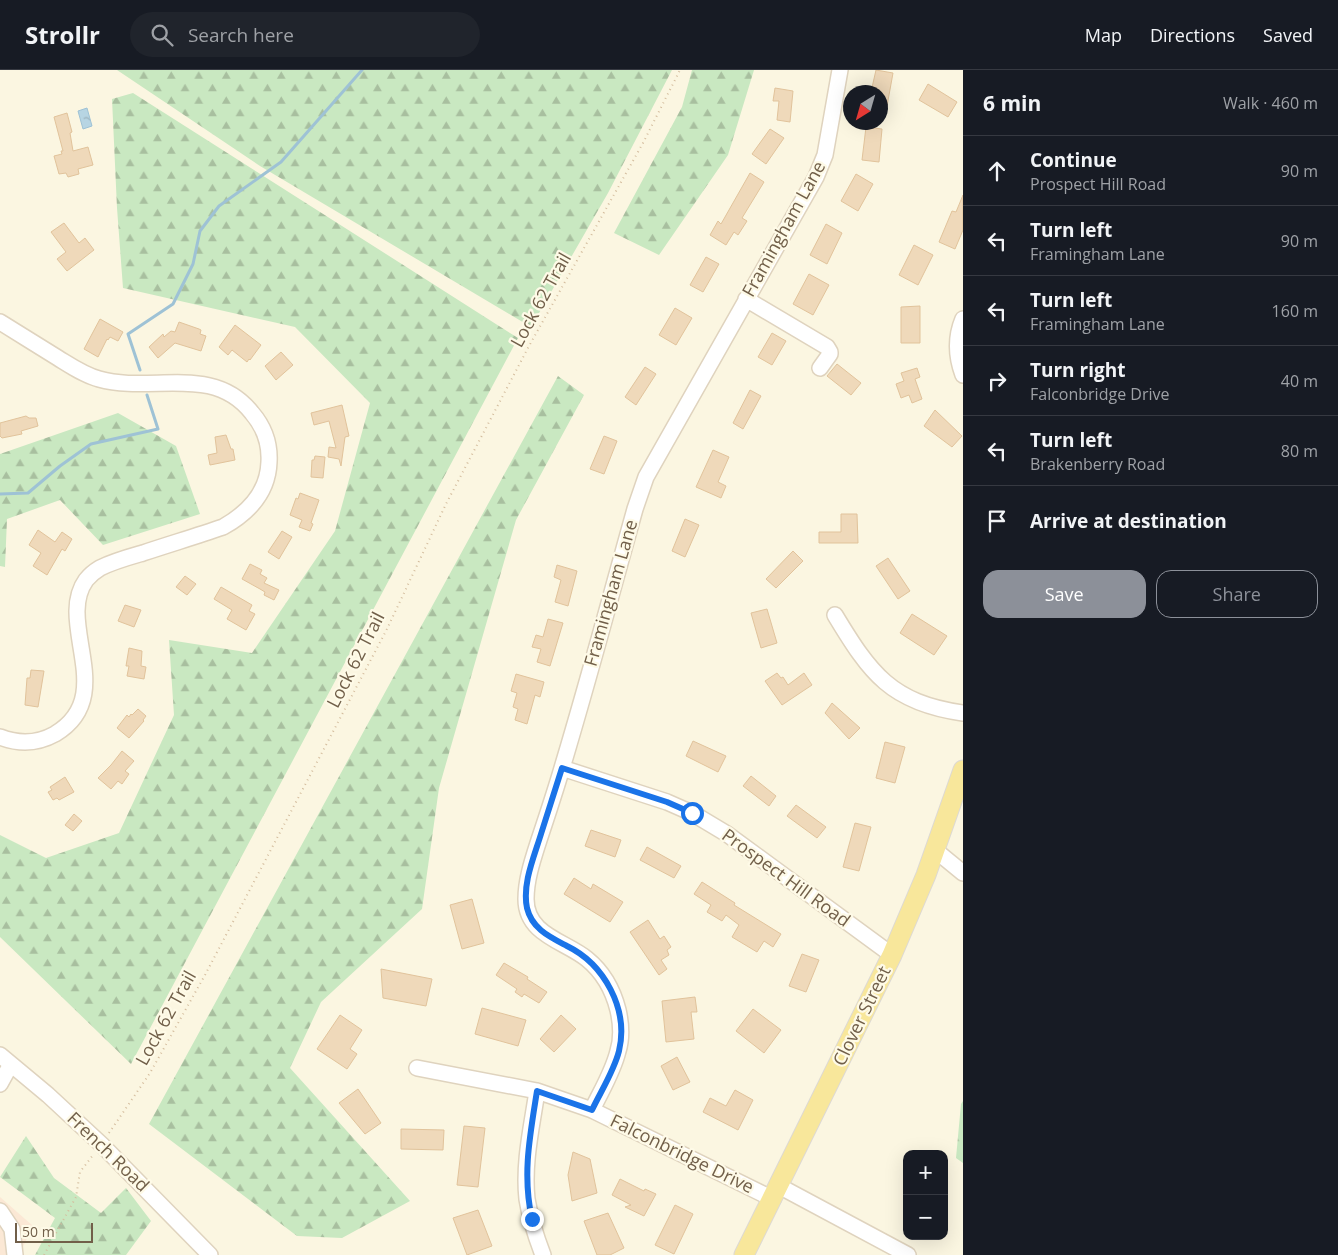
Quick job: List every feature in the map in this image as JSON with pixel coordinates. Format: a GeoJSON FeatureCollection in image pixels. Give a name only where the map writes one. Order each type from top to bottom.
{"type":"FeatureCollection","features":[{"type":"Feature","properties":{"kind":"main road","name":"Clover Street"},"geometry":{"type":"LineString","coordinates":[[744,1255],[892,955],[934,850],[963,770]]}},
{"type":"Feature","properties":{"kind":"street","name":"Framingham Lane"},"geometry":{"type":"LineString","coordinates":[[592,1110],[613,1067],[619,1050],[621,1034],[616,1002],[610,987],[589,960],[548,936],[534,924],[526,901],[531,866],[562,768],[646,476],[821,166],[840,70]]}},
{"type":"Feature","properties":{"kind":"street"},"geometry":{"type":"LineString","coordinates":[[746,299],[827,347],[830,354],[820,368]]}},
{"type":"Feature","properties":{"kind":"street"},"geometry":{"type":"LineString","coordinates":[[963,319],[958,333],[957,344],[957,354],[963,376]]}},
{"type":"Feature","properties":{"kind":"street"},"geometry":{"type":"LineString","coordinates":[[0,322],[80,371],[99,380],[118,383],[197,383],[222,389],[240,400],[256,417],[267,439],[269,451],[268,470],[264,487],[250,507],[233,521],[223,527],[112,563],[94,572],[87,579],[82,586],[77,604],[85,685],[77,711],[64,727],[38,741],[17,742],[0,737]]}},
{"type":"Feature","properties":{"kind":"street"},"geometry":{"type":"LineString","coordinates":[[835,615],[864,662],[885,683],[919,702],[963,712]]}},
{"type":"Feature","properties":{"kind":"street","name":"Prospect Hill Road"},"geometry":{"type":"LineString","coordinates":[[562,768],[667,802],[703,819],[727,834],[892,955]]}},
{"type":"Feature","properties":{"kind":"street"},"geometry":{"type":"LineString","coordinates":[[934,850],[963,873]]}},
{"type":"Feature","properties":{"kind":"street","name":"French Road"},"geometry":{"type":"LineString","coordinates":[[5,1060],[48,1095],[102,1145],[210,1255]]}},
{"type":"Feature","properties":{"kind":"street"},"geometry":{"type":"LineString","coordinates":[[0,1084],[5,1060]]}},
{"type":"Feature","properties":{"kind":"street","name":"Falconbridge Drive"},"geometry":{"type":"LineString","coordinates":[[417,1068],[537,1091],[592,1110],[776,1192],[908,1255]]}},
{"type":"Feature","properties":{"kind":"street"},"geometry":{"type":"LineString","coordinates":[[537,1091],[526,1176],[527,1200],[543,1255]]}},
{"type":"Feature","properties":{"kind":"street"},"geometry":{"type":"LineString","coordinates":[[0,1211],[12,1229],[15,1255]]}},
{"type":"Feature","properties":{"kind":"path","name":"Lock 62 Trail"},"geometry":{"type":"LineString","coordinates":[[44,1255],[76,1197],[80,1172],[102,1145],[150,1073],[204,975],[387,629],[446,504],[529,346],[643,143],[680,70]]}},
{"type":"Feature","properties":{"kind":"shaded area"},"geometry":{"type":"Polygon","coordinates":[[[0,1197],[33,1226],[19,1255],[0,1255],[0,1197]]]}},
{"type":"Feature","properties":{"kind":"green space"},"geometry":{"type":"Polygon","coordinates":[[[117,70],[672,70],[608,193],[531,327],[260,166],[117,70]]]}},
{"type":"Feature","properties":{"kind":"green space"},"geometry":{"type":"Polygon","coordinates":[[[692,70],[754,70],[728,155],[659,255],[614,233],[682,107],[692,70]]]}},
{"type":"Feature","properties":{"kind":"green space"},"geometry":{"type":"Polygon","coordinates":[[[133,93],[518,338],[131,1064],[0,937],[0,835],[46,858],[119,833],[174,715],[169,640],[252,653],[335,531],[370,403],[295,327],[123,288],[112,99],[133,93]]]}},
{"type":"Feature","properties":{"kind":"green space"},"geometry":{"type":"Polygon","coordinates":[[[558,376],[584,395],[516,520],[439,788],[422,909],[321,1002],[290,1068],[410,1201],[342,1238],[297,1236],[149,1124],[558,376]]]}},
{"type":"Feature","properties":{"kind":"green space"},"geometry":{"type":"Polygon","coordinates":[[[118,413],[176,446],[200,514],[103,545],[60,500],[7,519],[5,567],[0,566],[0,454],[118,413]]]}},
{"type":"Feature","properties":{"kind":"green space"},"geometry":{"type":"Polygon","coordinates":[[[963,1101],[963,1163],[956,1158],[961,1104],[963,1101]]]}},
{"type":"Feature","properties":{"kind":"green space"},"geometry":{"type":"Polygon","coordinates":[[[26,1136],[54,1178],[101,1213],[126,1188],[151,1221],[126,1255],[35,1255],[55,1218],[0,1177],[26,1136]]]}},
{"type":"Feature","properties":{"kind":"water"},"geometry":{"type":"Polygon","coordinates":[[[87,108],[92,126],[83,129],[78,111],[87,108]]]}},
{"type":"Feature","properties":{"kind":"building"},"geometry":{"type":"Polygon","coordinates":[[[876,70],[893,73],[888,100],[888,85],[873,85],[876,70]]]}},
{"type":"Feature","properties":{"kind":"building"},"geometry":{"type":"Polygon","coordinates":[[[928,84],[957,102],[948,117],[919,100],[928,84]]]}},
{"type":"Feature","properties":{"kind":"building"},"geometry":{"type":"Polygon","coordinates":[[[775,88],[793,91],[790,122],[777,120],[779,101],[773,101],[775,88]]]}},
{"type":"Feature","properties":{"kind":"building"},"geometry":{"type":"Polygon","coordinates":[[[67,113],[72,132],[70,133],[73,151],[88,147],[93,165],[78,169],[79,174],[68,177],[66,173],[59,174],[54,156],[62,154],[61,151],[63,151],[54,117],[67,113]]]}},
{"type":"Feature","properties":{"kind":"building"},"geometry":{"type":"Polygon","coordinates":[[[770,129],[784,138],[766,164],[752,154],[770,129]]]}},
{"type":"Feature","properties":{"kind":"building"},"geometry":{"type":"Polygon","coordinates":[[[866,130],[882,130],[879,162],[862,160],[866,130]]]}},
{"type":"Feature","properties":{"kind":"building"},"geometry":{"type":"Polygon","coordinates":[[[750,173],[764,182],[742,218],[747,221],[738,235],[734,232],[726,245],[710,235],[718,221],[721,224],[750,173]]]}},
{"type":"Feature","properties":{"kind":"building"},"geometry":{"type":"Polygon","coordinates":[[[856,174],[873,184],[858,211],[841,201],[856,174]]]}},
{"type":"Feature","properties":{"kind":"building"},"geometry":{"type":"Polygon","coordinates":[[[963,195],[963,230],[955,249],[939,242],[952,211],[956,212],[963,195]]]}},
{"type":"Feature","properties":{"kind":"building"},"geometry":{"type":"Polygon","coordinates":[[[64,223],[79,243],[85,238],[94,250],[67,271],[57,259],[66,252],[51,232],[64,223]]]}},
{"type":"Feature","properties":{"kind":"building"},"geometry":{"type":"Polygon","coordinates":[[[826,224],[842,233],[827,264],[810,255],[826,224]]]}},
{"type":"Feature","properties":{"kind":"building"},"geometry":{"type":"Polygon","coordinates":[[[914,245],[933,255],[918,285],[899,275],[914,245]]]}},
{"type":"Feature","properties":{"kind":"building"},"geometry":{"type":"Polygon","coordinates":[[[706,257],[719,264],[703,292],[690,285],[706,257]]]}},
{"type":"Feature","properties":{"kind":"building"},"geometry":{"type":"Polygon","coordinates":[[[809,274],[829,285],[813,315],[793,304],[809,274]]]}},
{"type":"Feature","properties":{"kind":"building"},"geometry":{"type":"Polygon","coordinates":[[[920,306],[920,343],[901,343],[901,307],[920,306]]]}},
{"type":"Feature","properties":{"kind":"building"},"geometry":{"type":"Polygon","coordinates":[[[675,308],[692,318],[676,345],[659,335],[675,308]]]}},
{"type":"Feature","properties":{"kind":"building"},"geometry":{"type":"Polygon","coordinates":[[[100,319],[123,332],[118,341],[110,337],[107,339],[98,357],[84,349],[100,319]]]}},
{"type":"Feature","properties":{"kind":"building"},"geometry":{"type":"Polygon","coordinates":[[[179,322],[201,330],[200,334],[206,336],[201,351],[175,343],[158,358],[149,347],[163,334],[164,337],[171,331],[175,332],[179,322]]]}},
{"type":"Feature","properties":{"kind":"building"},"geometry":{"type":"Polygon","coordinates":[[[235,325],[261,345],[247,362],[232,350],[228,355],[219,347],[235,325]]]}},
{"type":"Feature","properties":{"kind":"building"},"geometry":{"type":"Polygon","coordinates":[[[772,333],[786,341],[772,365],[758,357],[772,333]]]}},
{"type":"Feature","properties":{"kind":"building"},"geometry":{"type":"Polygon","coordinates":[[[281,352],[293,365],[276,380],[265,366],[281,352]]]}},
{"type":"Feature","properties":{"kind":"building"},"geometry":{"type":"Polygon","coordinates":[[[837,364],[861,383],[851,395],[827,376],[837,364]]]}},
{"type":"Feature","properties":{"kind":"building"},"geometry":{"type":"Polygon","coordinates":[[[645,367],[656,374],[636,405],[625,397],[645,367]]]}},
{"type":"Feature","properties":{"kind":"building"},"geometry":{"type":"Polygon","coordinates":[[[917,368],[920,377],[915,379],[922,399],[912,403],[909,395],[901,398],[896,384],[904,381],[901,373],[917,368]]]}},
{"type":"Feature","properties":{"kind":"building"},"geometry":{"type":"Polygon","coordinates":[[[750,390],[761,396],[743,429],[733,423],[750,390]]]}},
{"type":"Feature","properties":{"kind":"building"},"geometry":{"type":"Polygon","coordinates":[[[342,405],[349,436],[345,437],[341,466],[339,459],[328,457],[329,447],[336,448],[329,421],[314,425],[311,413],[342,405]]]}},
{"type":"Feature","properties":{"kind":"building"},"geometry":{"type":"Polygon","coordinates":[[[935,410],[962,436],[952,447],[924,426],[935,410]]]}},
{"type":"Feature","properties":{"kind":"building"},"geometry":{"type":"Polygon","coordinates":[[[26,416],[36,418],[38,426],[21,431],[22,434],[2,438],[0,436],[0,423],[26,416]]]}},
{"type":"Feature","properties":{"kind":"building"},"geometry":{"type":"Polygon","coordinates":[[[226,435],[231,449],[233,449],[235,460],[210,465],[208,455],[217,453],[215,437],[226,435]]]}},
{"type":"Feature","properties":{"kind":"building"},"geometry":{"type":"Polygon","coordinates":[[[604,436],[617,441],[604,474],[590,469],[604,436]]]}},
{"type":"Feature","properties":{"kind":"building"},"geometry":{"type":"Polygon","coordinates":[[[713,450],[729,457],[718,482],[726,486],[721,498],[696,487],[713,450]]]}},
{"type":"Feature","properties":{"kind":"building"},"geometry":{"type":"Polygon","coordinates":[[[315,456],[325,457],[323,478],[311,477],[312,460],[314,460],[315,456]]]}},
{"type":"Feature","properties":{"kind":"building"},"geometry":{"type":"Polygon","coordinates":[[[300,493],[319,500],[310,531],[299,527],[302,520],[290,515],[296,498],[298,499],[300,493]]]}},
{"type":"Feature","properties":{"kind":"building"},"geometry":{"type":"Polygon","coordinates":[[[841,514],[857,514],[858,543],[819,543],[819,532],[841,532],[841,514]]]}},
{"type":"Feature","properties":{"kind":"building"},"geometry":{"type":"Polygon","coordinates":[[[685,519],[699,525],[685,557],[672,551],[685,519]]]}},
{"type":"Feature","properties":{"kind":"building"},"geometry":{"type":"Polygon","coordinates":[[[38,530],[55,542],[62,532],[72,539],[65,551],[62,549],[47,575],[33,566],[41,553],[29,545],[38,530]]]}},
{"type":"Feature","properties":{"kind":"building"},"geometry":{"type":"Polygon","coordinates":[[[282,531],[292,537],[279,559],[268,552],[282,531]]]}},
{"type":"Feature","properties":{"kind":"building"},"geometry":{"type":"Polygon","coordinates":[[[793,551],[803,561],[776,588],[766,579],[793,551]]]}},
{"type":"Feature","properties":{"kind":"building"},"geometry":{"type":"Polygon","coordinates":[[[888,558],[910,591],[898,599],[876,566],[888,558]]]}},
{"type":"Feature","properties":{"kind":"building"},"geometry":{"type":"Polygon","coordinates":[[[250,564],[262,570],[260,574],[267,578],[264,583],[279,590],[274,600],[264,595],[265,592],[242,579],[250,564]]]}},
{"type":"Feature","properties":{"kind":"building"},"geometry":{"type":"Polygon","coordinates":[[[557,565],[577,571],[568,606],[555,602],[561,580],[554,577],[557,565]]]}},
{"type":"Feature","properties":{"kind":"building"},"geometry":{"type":"Polygon","coordinates":[[[185,576],[196,584],[187,595],[176,587],[185,576]]]}},
{"type":"Feature","properties":{"kind":"building"},"geometry":{"type":"Polygon","coordinates":[[[221,587],[252,605],[249,611],[255,614],[246,630],[227,619],[232,610],[214,599],[221,587]]]}},
{"type":"Feature","properties":{"kind":"building"},"geometry":{"type":"Polygon","coordinates":[[[125,605],[141,610],[134,627],[118,621],[125,605]]]}},
{"type":"Feature","properties":{"kind":"building"},"geometry":{"type":"Polygon","coordinates":[[[767,609],[777,643],[761,648],[751,613],[767,609]]]}},
{"type":"Feature","properties":{"kind":"building"},"geometry":{"type":"Polygon","coordinates":[[[912,614],[947,636],[934,655],[900,633],[912,614]]]}},
{"type":"Feature","properties":{"kind":"building"},"geometry":{"type":"Polygon","coordinates":[[[548,619],[563,623],[550,666],[537,662],[541,649],[532,647],[536,635],[543,637],[548,619]]]}},
{"type":"Feature","properties":{"kind":"building"},"geometry":{"type":"Polygon","coordinates":[[[129,648],[142,651],[141,666],[146,667],[144,679],[127,676],[129,666],[126,666],[129,648]]]}},
{"type":"Feature","properties":{"kind":"building"},"geometry":{"type":"Polygon","coordinates":[[[31,670],[44,671],[38,707],[25,705],[27,678],[30,678],[31,670]]]}},
{"type":"Feature","properties":{"kind":"building"},"geometry":{"type":"Polygon","coordinates":[[[777,673],[781,678],[783,677],[788,685],[804,673],[812,685],[782,705],[765,681],[777,673]]]}},
{"type":"Feature","properties":{"kind":"building"},"geometry":{"type":"Polygon","coordinates":[[[516,674],[544,682],[540,697],[535,695],[527,724],[515,720],[518,709],[513,707],[517,693],[511,691],[516,674]]]}},
{"type":"Feature","properties":{"kind":"building"},"geometry":{"type":"Polygon","coordinates":[[[832,703],[860,728],[849,739],[825,713],[832,703]]]}},
{"type":"Feature","properties":{"kind":"building"},"geometry":{"type":"Polygon","coordinates":[[[138,709],[146,716],[129,738],[117,728],[127,715],[129,717],[138,709]]]}},
{"type":"Feature","properties":{"kind":"building"},"geometry":{"type":"Polygon","coordinates":[[[693,741],[726,756],[718,772],[686,756],[693,741]]]}},
{"type":"Feature","properties":{"kind":"building"},"geometry":{"type":"Polygon","coordinates":[[[885,742],[905,747],[895,783],[876,778],[885,742]]]}},
{"type":"Feature","properties":{"kind":"building"},"geometry":{"type":"Polygon","coordinates":[[[122,751],[134,761],[125,771],[129,774],[122,784],[118,781],[111,789],[98,778],[122,751]]]}},
{"type":"Feature","properties":{"kind":"building"},"geometry":{"type":"Polygon","coordinates":[[[751,776],[776,796],[769,806],[743,786],[751,776]]]}},
{"type":"Feature","properties":{"kind":"building"},"geometry":{"type":"Polygon","coordinates":[[[65,777],[74,792],[59,800],[57,798],[53,800],[48,792],[52,790],[50,787],[65,777]]]}},
{"type":"Feature","properties":{"kind":"building"},"geometry":{"type":"Polygon","coordinates":[[[796,805],[826,827],[817,838],[787,816],[796,805]]]}},
{"type":"Feature","properties":{"kind":"building"},"geometry":{"type":"Polygon","coordinates":[[[74,814],[82,821],[73,831],[65,825],[74,814]]]}},
{"type":"Feature","properties":{"kind":"building"},"geometry":{"type":"Polygon","coordinates":[[[855,823],[871,827],[859,871],[843,867],[855,823]]]}},
{"type":"Feature","properties":{"kind":"building"},"geometry":{"type":"Polygon","coordinates":[[[591,830],[621,840],[615,857],[585,846],[591,830]]]}},
{"type":"Feature","properties":{"kind":"building"},"geometry":{"type":"Polygon","coordinates":[[[647,847],[681,866],[674,878],[640,860],[647,847]]]}},
{"type":"Feature","properties":{"kind":"building"},"geometry":{"type":"Polygon","coordinates":[[[574,878],[591,889],[593,884],[623,902],[610,922],[564,894],[574,878]]]}},
{"type":"Feature","properties":{"kind":"building"},"geometry":{"type":"Polygon","coordinates":[[[702,882],[735,903],[734,905],[781,934],[773,947],[764,941],[757,952],[732,937],[739,925],[726,915],[722,921],[707,912],[711,905],[694,894],[702,882]]]}},
{"type":"Feature","properties":{"kind":"building"},"geometry":{"type":"Polygon","coordinates":[[[472,899],[484,943],[462,949],[450,905],[472,899]]]}},
{"type":"Feature","properties":{"kind":"building"},"geometry":{"type":"Polygon","coordinates":[[[648,920],[660,939],[664,936],[671,947],[667,950],[669,955],[661,960],[667,969],[659,975],[630,932],[648,920]]]}},
{"type":"Feature","properties":{"kind":"building"},"geometry":{"type":"Polygon","coordinates":[[[802,954],[819,960],[806,992],[789,986],[802,954]]]}},
{"type":"Feature","properties":{"kind":"building"},"geometry":{"type":"Polygon","coordinates":[[[504,963],[528,977],[527,979],[547,992],[539,1003],[524,994],[522,997],[515,992],[517,989],[496,975],[504,963]]]}},
{"type":"Feature","properties":{"kind":"building"},"geometry":{"type":"Polygon","coordinates":[[[381,969],[432,979],[426,1006],[383,998],[381,969]]]}},
{"type":"Feature","properties":{"kind":"building"},"geometry":{"type":"Polygon","coordinates":[[[695,997],[697,1012],[691,1012],[694,1039],[666,1042],[662,1001],[695,997]]]}},
{"type":"Feature","properties":{"kind":"building"},"geometry":{"type":"Polygon","coordinates":[[[482,1008],[526,1020],[518,1046],[475,1034],[482,1008]]]}},
{"type":"Feature","properties":{"kind":"building"},"geometry":{"type":"Polygon","coordinates":[[[753,1009],[781,1030],[764,1053],[736,1031],[753,1009]]]}},
{"type":"Feature","properties":{"kind":"building"},"geometry":{"type":"Polygon","coordinates":[[[340,1015],[362,1030],[350,1049],[357,1054],[347,1069],[317,1049],[340,1015]]]}},
{"type":"Feature","properties":{"kind":"building"},"geometry":{"type":"Polygon","coordinates":[[[561,1015],[576,1029],[554,1052],[540,1039],[561,1015]]]}},
{"type":"Feature","properties":{"kind":"building"},"geometry":{"type":"Polygon","coordinates":[[[677,1057],[690,1082],[673,1090],[661,1066],[677,1057]]]}},
{"type":"Feature","properties":{"kind":"building"},"geometry":{"type":"Polygon","coordinates":[[[358,1089],[381,1123],[365,1134],[339,1103],[358,1089]]]}},
{"type":"Feature","properties":{"kind":"building"},"geometry":{"type":"Polygon","coordinates":[[[735,1090],[753,1100],[738,1130],[703,1112],[710,1098],[726,1106],[735,1090]]]}},
{"type":"Feature","properties":{"kind":"building"},"geometry":{"type":"Polygon","coordinates":[[[464,1126],[485,1128],[478,1187],[457,1185],[464,1126]]]}},
{"type":"Feature","properties":{"kind":"building"},"geometry":{"type":"Polygon","coordinates":[[[401,1129],[444,1130],[443,1150],[401,1149],[401,1129]]]}},
{"type":"Feature","properties":{"kind":"building"},"geometry":{"type":"Polygon","coordinates":[[[573,1152],[590,1159],[597,1193],[572,1201],[568,1175],[573,1152]]]}},
{"type":"Feature","properties":{"kind":"building"},"geometry":{"type":"Polygon","coordinates":[[[620,1179],[644,1191],[645,1189],[656,1194],[644,1216],[625,1207],[631,1205],[612,1195],[620,1179]]]}},
{"type":"Feature","properties":{"kind":"building"},"geometry":{"type":"Polygon","coordinates":[[[675,1205],[693,1214],[674,1254],[655,1245],[675,1205]]]}},
{"type":"Feature","properties":{"kind":"building"},"geometry":{"type":"Polygon","coordinates":[[[478,1210],[492,1246],[467,1255],[453,1218],[478,1210]]]}},
{"type":"Feature","properties":{"kind":"building"},"geometry":{"type":"Polygon","coordinates":[[[608,1213],[624,1248],[610,1255],[597,1255],[584,1221],[608,1213]]]}},
{"type":"Feature","properties":{"kind":"waterway"},"geometry":{"type":"LineString","coordinates":[[140,370],[128,334],[173,304],[193,264],[200,231],[219,206],[281,162],[362,70]]}},
{"type":"Feature","properties":{"kind":"waterway"},"geometry":{"type":"LineString","coordinates":[[0,494],[28,493],[60,466],[91,444],[158,429],[147,395]]}},
{"type":"Feature","properties":{"kind":"route"},"geometry":{"type":"LineString","coordinates":[[532,1219],[527,1200],[526,1176],[537,1091],[592,1110],[613,1067],[619,1050],[621,1034],[616,1002],[610,987],[600,972],[578,952],[540,930],[534,924],[527,908],[527,890],[531,866],[562,768],[667,802],[692,813]]}}]}
